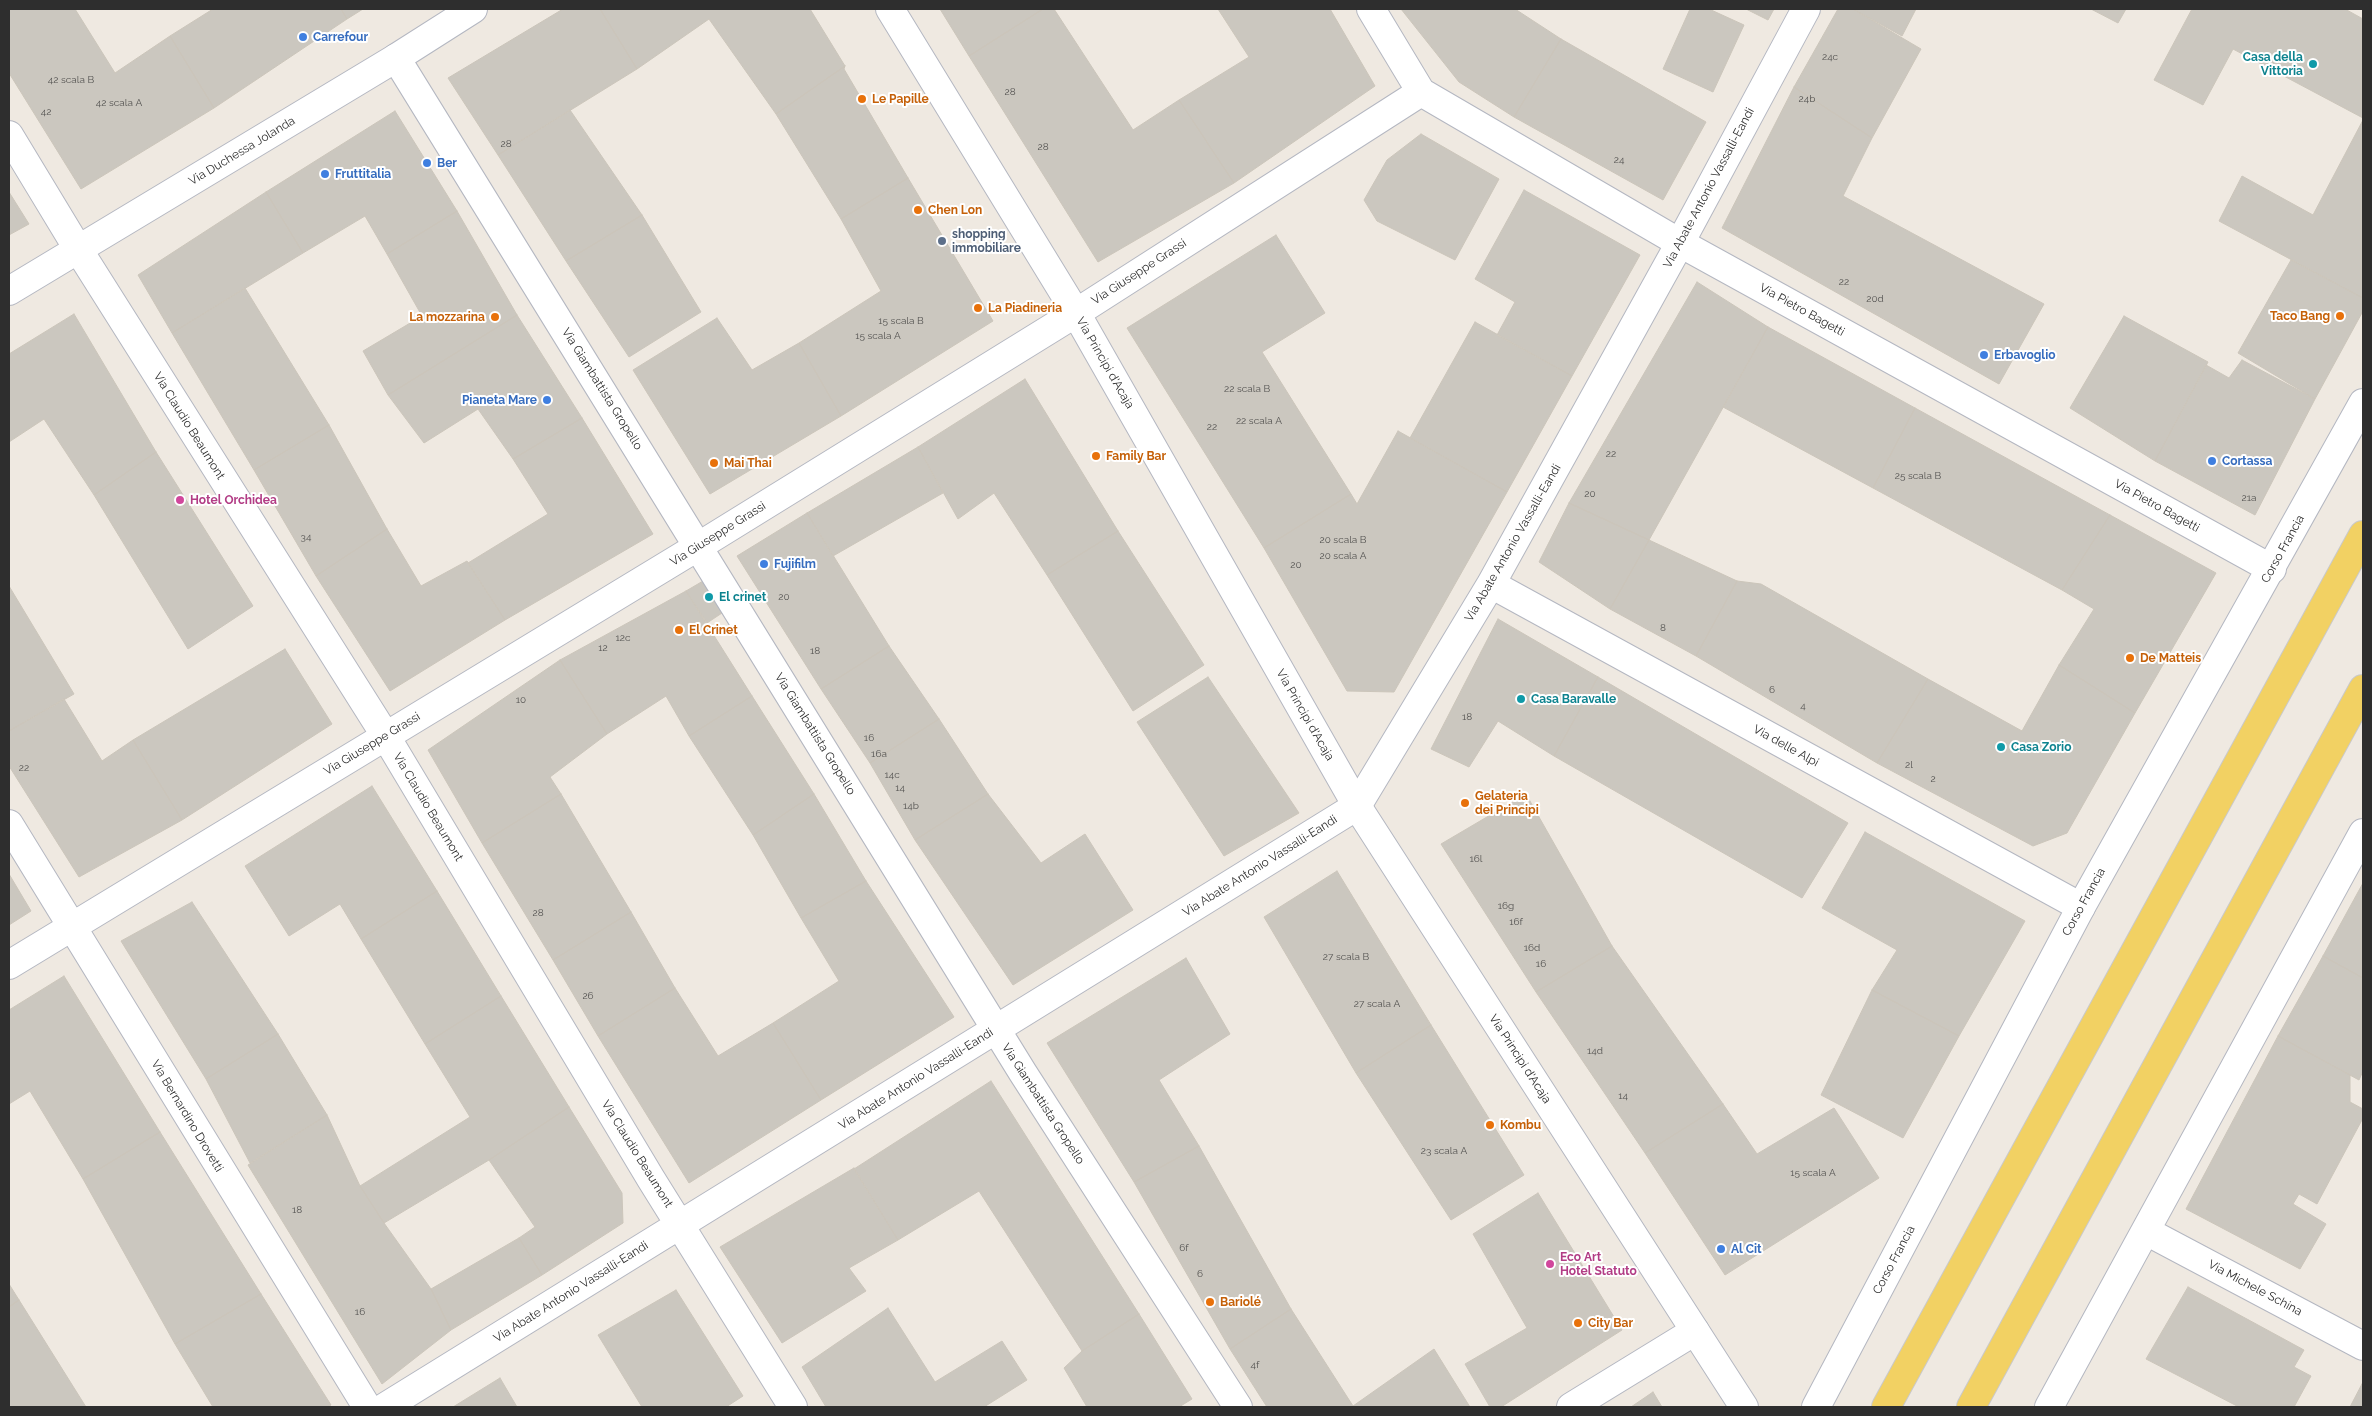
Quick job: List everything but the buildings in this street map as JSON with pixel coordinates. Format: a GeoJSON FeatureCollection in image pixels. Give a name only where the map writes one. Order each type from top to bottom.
{"type":"FeatureCollection","features":[{"type":"Feature","properties":{"kind":"main road"},"geometry":{"type":"LineString","coordinates":[[1886,1407],[2363,535]]}},
{"type":"Feature","properties":{"kind":"main road"},"geometry":{"type":"LineString","coordinates":[[1971,1407],[2363,689]]}},
{"type":"Feature","properties":{"kind":"street","name":"Via Duchessa Jolanda"},"geometry":{"type":"LineString","coordinates":[[9,291],[396,58],[473,9]]}},
{"type":"Feature","properties":{"kind":"street","name":"Via Principi d'Acaja"},"geometry":{"type":"LineString","coordinates":[[890,9],[1076,313],[1357,806],[1744,1407]]}},
{"type":"Feature","properties":{"kind":"street","name":"Via Pietro Bagetti"},"geometry":{"type":"LineString","coordinates":[[1371,9],[1421,92],[1680,243],[2272,569]]}},
{"type":"Feature","properties":{"kind":"street","name":"Via Abate Antonio Vassalli-Eandi"},"geometry":{"type":"LineString","coordinates":[[385,1407],[1357,806],[1491,584],[1680,243],[1806,9]]}},
{"type":"Feature","properties":{"kind":"street","name":"Via Giambattista Gropello"},"geometry":{"type":"LineString","coordinates":[[396,58],[699,546],[996,1030],[1238,1407]]}},
{"type":"Feature","properties":{"kind":"street","name":"Via Giuseppe Grassi"},"geometry":{"type":"LineString","coordinates":[[9,965],[699,546],[1076,313],[1421,92]]}},
{"type":"Feature","properties":{"kind":"street","name":"Via Claudio Beaumont"},"geometry":{"type":"LineString","coordinates":[[9,136],[78,249],[386,735],[651,1178],[792,1407]]}},
{"type":"Feature","properties":{"kind":"street","name":"Corso Francia"},"geometry":{"type":"LineString","coordinates":[[1816,1407],[2081,907],[2272,569],[2363,403]]}},
{"type":"Feature","properties":{"kind":"street","name":"Via delle Alpi"},"geometry":{"type":"LineString","coordinates":[[1491,584],[2081,907]]}},
{"type":"Feature","properties":{"kind":"street","name":"Via Bernardino Drovetti"},"geometry":{"type":"LineString","coordinates":[[9,824],[367,1407]]}},
{"type":"Feature","properties":{"kind":"street"},"geometry":{"type":"LineString","coordinates":[[2049,1407],[2363,834]]}},
{"type":"Feature","properties":{"kind":"street","name":"Via Michele Schina"},"geometry":{"type":"LineString","coordinates":[[2146,1231],[2363,1346]]}},
{"type":"Feature","properties":{"kind":"street"},"geometry":{"type":"LineString","coordinates":[[1571,1407],[1695,1331]]}},
{"type":"Feature","properties":{"kind":"place","name":"Carrefour"},"geometry":{"type":"Point","coordinates":[303,37]}},
{"type":"Feature","properties":{"kind":"place","name":"Casa della Vittoria"},"geometry":{"type":"Point","coordinates":[2313,64]}},
{"type":"Feature","properties":{"kind":"place","name":"Le Papille"},"geometry":{"type":"Point","coordinates":[862,99]}},
{"type":"Feature","properties":{"kind":"place","name":"Ber"},"geometry":{"type":"Point","coordinates":[427,163]}},
{"type":"Feature","properties":{"kind":"place","name":"Fruttitalia"},"geometry":{"type":"Point","coordinates":[325,174]}},
{"type":"Feature","properties":{"kind":"place","name":"Chen Lon"},"geometry":{"type":"Point","coordinates":[918,210]}},
{"type":"Feature","properties":{"kind":"place","name":"shopping immobiliare"},"geometry":{"type":"Point","coordinates":[942,241]}},
{"type":"Feature","properties":{"kind":"place","name":"La Piadineria"},"geometry":{"type":"Point","coordinates":[978,308]}},
{"type":"Feature","properties":{"kind":"place","name":"Taco Bang"},"geometry":{"type":"Point","coordinates":[2340,316]}},
{"type":"Feature","properties":{"kind":"place","name":"La mozzarina"},"geometry":{"type":"Point","coordinates":[495,317]}},
{"type":"Feature","properties":{"kind":"place","name":"Erbavoglio"},"geometry":{"type":"Point","coordinates":[1984,355]}},
{"type":"Feature","properties":{"kind":"place","name":"Pianeta Mare"},"geometry":{"type":"Point","coordinates":[547,400]}},
{"type":"Feature","properties":{"kind":"place","name":"Family Bar"},"geometry":{"type":"Point","coordinates":[1096,456]}},
{"type":"Feature","properties":{"kind":"place","name":"Cortassa"},"geometry":{"type":"Point","coordinates":[2212,461]}},
{"type":"Feature","properties":{"kind":"place","name":"Mai Thai"},"geometry":{"type":"Point","coordinates":[714,463]}},
{"type":"Feature","properties":{"kind":"place","name":"Hotel Orchidea"},"geometry":{"type":"Point","coordinates":[180,500]}},
{"type":"Feature","properties":{"kind":"place","name":"Fujifilm"},"geometry":{"type":"Point","coordinates":[764,564]}},
{"type":"Feature","properties":{"kind":"place","name":"El crinet"},"geometry":{"type":"Point","coordinates":[709,597]}},
{"type":"Feature","properties":{"kind":"place","name":"El Crinet"},"geometry":{"type":"Point","coordinates":[679,630]}},
{"type":"Feature","properties":{"kind":"place","name":"De Matteis"},"geometry":{"type":"Point","coordinates":[2130,658]}},
{"type":"Feature","properties":{"kind":"place","name":"Casa Baravalle"},"geometry":{"type":"Point","coordinates":[1521,699]}},
{"type":"Feature","properties":{"kind":"place","name":"Casa Zorio"},"geometry":{"type":"Point","coordinates":[2001,747]}},
{"type":"Feature","properties":{"kind":"place","name":"Gelateria dei Principi"},"geometry":{"type":"Point","coordinates":[1465,803]}},
{"type":"Feature","properties":{"kind":"place","name":"Kombu"},"geometry":{"type":"Point","coordinates":[1490,1125]}},
{"type":"Feature","properties":{"kind":"place","name":"Al Cit"},"geometry":{"type":"Point","coordinates":[1721,1249]}},
{"type":"Feature","properties":{"kind":"place","name":"Eco Art Hotel Statuto"},"geometry":{"type":"Point","coordinates":[1550,1264]}},
{"type":"Feature","properties":{"kind":"place","name":"Bariolé"},"geometry":{"type":"Point","coordinates":[1210,1302]}},
{"type":"Feature","properties":{"kind":"place","name":"City Bar"},"geometry":{"type":"Point","coordinates":[1578,1323]}}]}
